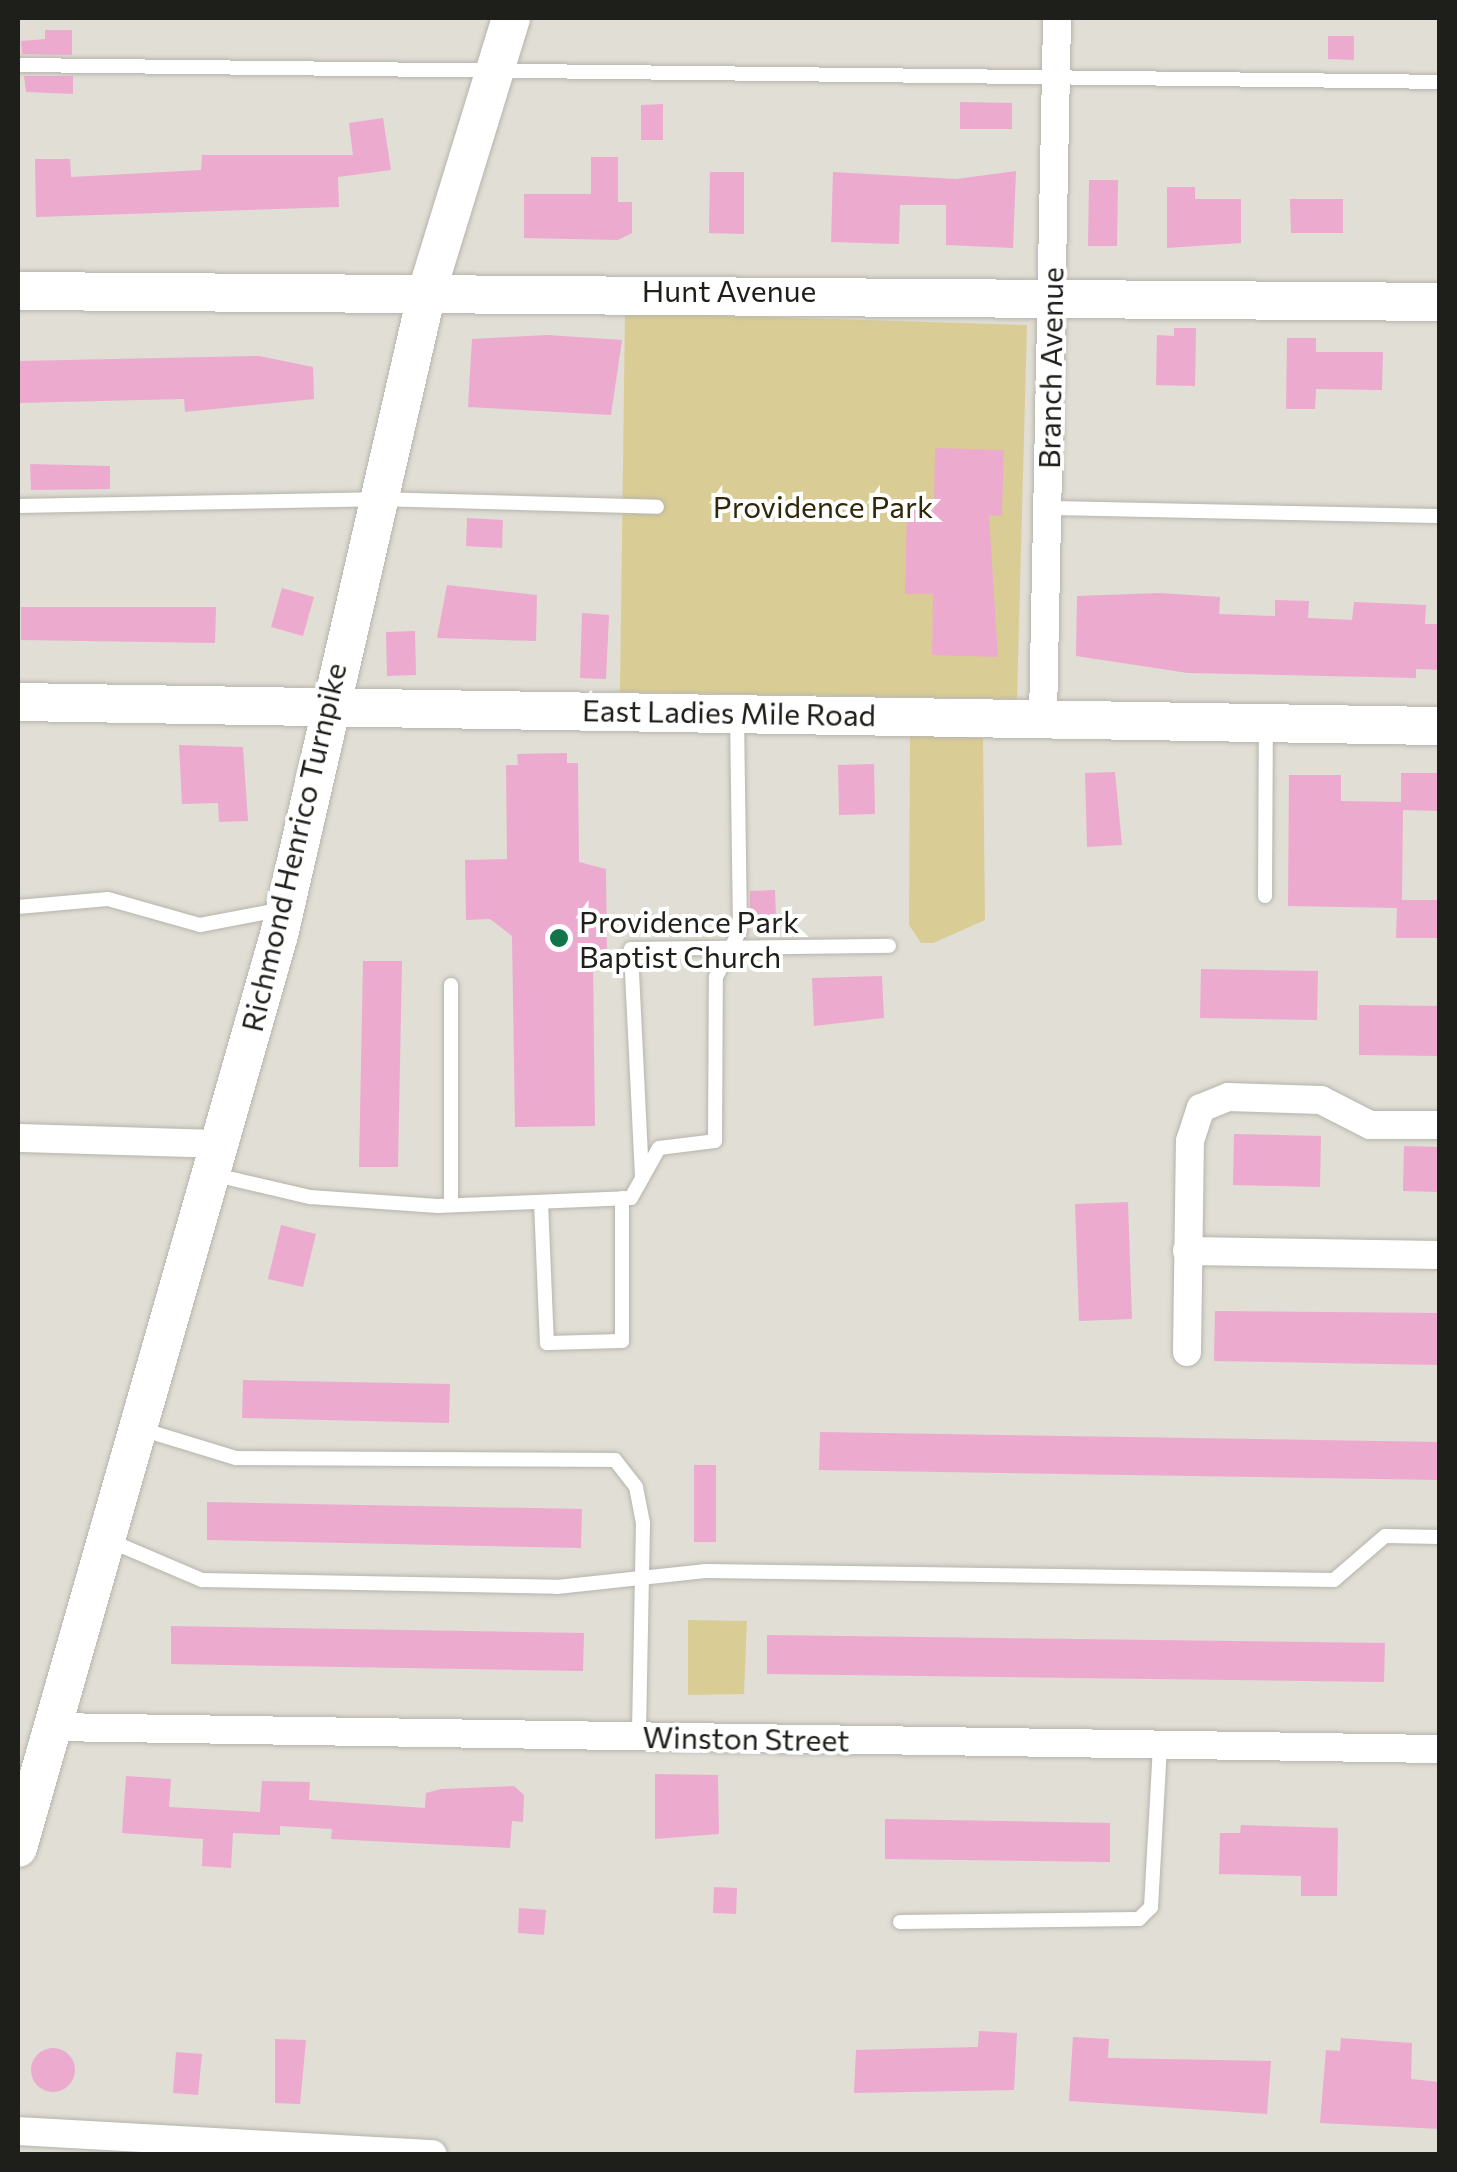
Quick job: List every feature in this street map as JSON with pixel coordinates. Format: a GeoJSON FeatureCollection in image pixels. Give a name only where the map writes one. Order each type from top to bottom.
{"type":"FeatureCollection","features":[{"type":"Feature","properties":{"kind":"street","name":"Richmond Henrico Turnpike"},"geometry":{"type":"LineString","coordinates":[[18,1848],[284,909],[326,706],[428,288],[511,18]]}},
{"type":"Feature","properties":{"kind":"street","name":"Branch Avenue"},"geometry":{"type":"LineString","coordinates":[[1043,718],[1056,18]]}},
{"type":"Feature","properties":{"kind":"street","name":"Hunt Avenue"},"geometry":{"type":"LineString","coordinates":[[18,291],[428,288],[1050,293],[1440,302]]}},
{"type":"Feature","properties":{"kind":"street","name":"East Ladies Mile Road"},"geometry":{"type":"LineString","coordinates":[[18,702],[1440,726]]}},
{"type":"Feature","properties":{"kind":"street"},"geometry":{"type":"LineString","coordinates":[[1187,1352],[1190,1141],[1208,1102],[1322,1100],[1370,1125],[1440,1125]]}},
{"type":"Feature","properties":{"kind":"street"},"geometry":{"type":"LineString","coordinates":[[18,1138],[214,1159]]}},
{"type":"Feature","properties":{"kind":"street"},"geometry":{"type":"LineString","coordinates":[[1187,1251],[1440,1255]]}},
{"type":"Feature","properties":{"kind":"street","name":"Winston Street"},"geometry":{"type":"LineString","coordinates":[[52,1727],[1440,1749]]}},
{"type":"Feature","properties":{"kind":"street"},"geometry":{"type":"LineString","coordinates":[[18,2132],[432,2154]]}},
{"type":"Feature","properties":{"kind":"lane"},"geometry":{"type":"LineString","coordinates":[[18,65],[496,66],[1440,82]]}},
{"type":"Feature","properties":{"kind":"lane"},"geometry":{"type":"LineString","coordinates":[[18,506],[376,499],[657,507]]}},
{"type":"Feature","properties":{"kind":"lane"},"geometry":{"type":"LineString","coordinates":[[1048,508],[1440,516]]}},
{"type":"Feature","properties":{"kind":"lane"},"geometry":{"type":"LineString","coordinates":[[214,1159],[310,1196],[450,1206],[622,1198],[642,1178],[658,1148],[715,1142],[716,977],[740,930],[737,712]]}},
{"type":"Feature","properties":{"kind":"lane"},"geometry":{"type":"LineString","coordinates":[[1265,896],[1266,722]]}},
{"type":"Feature","properties":{"kind":"lane"},"geometry":{"type":"LineString","coordinates":[[18,907],[108,899],[200,925],[284,909]]}},
{"type":"Feature","properties":{"kind":"lane"},"geometry":{"type":"LineString","coordinates":[[642,1178],[632,950],[889,946]]}},
{"type":"Feature","properties":{"kind":"lane"},"geometry":{"type":"LineString","coordinates":[[450,1206],[451,986]]}},
{"type":"Feature","properties":{"kind":"lane"},"geometry":{"type":"LineString","coordinates":[[541,1202],[547,1342],[622,1341],[622,1198]]}},
{"type":"Feature","properties":{"kind":"lane"},"geometry":{"type":"LineString","coordinates":[[140,1428],[236,1458],[604,1456],[625,1466],[636,1488],[642,1576],[639,1736]]}},
{"type":"Feature","properties":{"kind":"lane"},"geometry":{"type":"LineString","coordinates":[[108,1540],[202,1580],[556,1588],[642,1576],[1324,1580],[1346,1573],[1385,1536],[1440,1537]]}},
{"type":"Feature","properties":{"kind":"lane"},"geometry":{"type":"LineString","coordinates":[[900,1922],[1139,1919],[1151,1906],[1160,1745]]}},
{"type":"Feature","properties":{"kind":"green space","name":"Providence Park"},"geometry":{"type":"Polygon","coordinates":[[[625,313],[1027,325],[1017,699],[620,692],[625,313]]]}},
{"type":"Feature","properties":{"kind":"green space"},"geometry":{"type":"Polygon","coordinates":[[[910,736],[983,738],[985,920],[933,943],[921,943],[909,925],[910,736]]]}},
{"type":"Feature","properties":{"kind":"green space"},"geometry":{"type":"Polygon","coordinates":[[[688,1620],[747,1621],[744,1694],[688,1695],[688,1620]]]}},
{"type":"Feature","properties":{"kind":"building"},"geometry":{"type":"Polygon","coordinates":[[[45,30],[72,30],[72,55],[22,54],[21,41],[45,39],[45,30]]]}},
{"type":"Feature","properties":{"kind":"building"},"geometry":{"type":"Polygon","coordinates":[[[1328,36],[1354,36],[1354,60],[1328,59],[1328,36]]]}},
{"type":"Feature","properties":{"kind":"building"},"geometry":{"type":"Polygon","coordinates":[[[24,76],[73,76],[73,94],[26,92],[24,76]]]}},
{"type":"Feature","properties":{"kind":"building"},"geometry":{"type":"Polygon","coordinates":[[[960,102],[1012,103],[1012,129],[960,129],[960,102]]]}},
{"type":"Feature","properties":{"kind":"building"},"geometry":{"type":"Polygon","coordinates":[[[663,104],[663,140],[641,140],[641,105],[663,104]]]}},
{"type":"Feature","properties":{"kind":"building"},"geometry":{"type":"Polygon","coordinates":[[[383,118],[391,170],[338,177],[339,207],[36,217],[35,159],[70,159],[71,177],[201,170],[202,155],[353,155],[349,123],[383,118]]]}},
{"type":"Feature","properties":{"kind":"building"},"geometry":{"type":"Polygon","coordinates":[[[591,157],[618,157],[618,202],[632,202],[632,233],[618,240],[524,238],[524,194],[591,194],[591,157]]]}},
{"type":"Feature","properties":{"kind":"building"},"geometry":{"type":"Polygon","coordinates":[[[1016,171],[1013,248],[946,245],[946,205],[900,205],[899,244],[831,242],[833,172],[956,179],[1016,171]]]}},
{"type":"Feature","properties":{"kind":"building"},"geometry":{"type":"Polygon","coordinates":[[[710,172],[744,172],[744,234],[709,233],[710,172]]]}},
{"type":"Feature","properties":{"kind":"building"},"geometry":{"type":"Polygon","coordinates":[[[1089,180],[1118,180],[1117,246],[1088,246],[1089,180]]]}},
{"type":"Feature","properties":{"kind":"building"},"geometry":{"type":"Polygon","coordinates":[[[1167,187],[1195,187],[1195,199],[1241,199],[1241,243],[1167,248],[1167,187]]]}},
{"type":"Feature","properties":{"kind":"building"},"geometry":{"type":"Polygon","coordinates":[[[1290,199],[1343,199],[1343,233],[1291,233],[1290,199]]]}},
{"type":"Feature","properties":{"kind":"building"},"geometry":{"type":"Polygon","coordinates":[[[1174,328],[1196,328],[1195,386],[1156,385],[1157,335],[1174,336],[1174,328]]]}},
{"type":"Feature","properties":{"kind":"building"},"geometry":{"type":"Polygon","coordinates":[[[547,335],[622,340],[611,415],[468,407],[472,339],[547,335]]]}},
{"type":"Feature","properties":{"kind":"building"},"geometry":{"type":"Polygon","coordinates":[[[1287,338],[1316,338],[1316,352],[1383,352],[1382,390],[1316,389],[1315,409],[1286,409],[1287,338]]]}},
{"type":"Feature","properties":{"kind":"building"},"geometry":{"type":"Polygon","coordinates":[[[259,356],[313,367],[314,399],[185,412],[184,399],[18,403],[18,361],[259,356]]]}},
{"type":"Feature","properties":{"kind":"building"},"geometry":{"type":"Polygon","coordinates":[[[935,448],[1004,450],[1002,516],[989,515],[998,657],[932,655],[933,594],[905,594],[907,510],[934,511],[935,448]]]}},
{"type":"Feature","properties":{"kind":"building"},"geometry":{"type":"Polygon","coordinates":[[[30,464],[110,466],[110,489],[31,490],[30,464]]]}},
{"type":"Feature","properties":{"kind":"building"},"geometry":{"type":"Polygon","coordinates":[[[467,518],[503,520],[502,548],[466,546],[467,518]]]}},
{"type":"Feature","properties":{"kind":"building"},"geometry":{"type":"Polygon","coordinates":[[[447,585],[537,595],[536,641],[437,638],[447,585]]]}},
{"type":"Feature","properties":{"kind":"building"},"geometry":{"type":"Polygon","coordinates":[[[282,588],[314,597],[303,636],[271,627],[282,588]]]}},
{"type":"Feature","properties":{"kind":"building"},"geometry":{"type":"Polygon","coordinates":[[[1160,593],[1220,597],[1219,614],[1275,616],[1275,600],[1309,601],[1308,618],[1352,620],[1354,602],[1426,605],[1425,624],[1440,624],[1440,670],[1416,669],[1416,678],[1188,673],[1076,656],[1077,596],[1160,593]]]}},
{"type":"Feature","properties":{"kind":"building"},"geometry":{"type":"Polygon","coordinates":[[[21,607],[216,607],[215,643],[21,640],[21,607]]]}},
{"type":"Feature","properties":{"kind":"building"},"geometry":{"type":"Polygon","coordinates":[[[582,613],[609,615],[606,679],[580,678],[582,613]]]}},
{"type":"Feature","properties":{"kind":"building"},"geometry":{"type":"Polygon","coordinates":[[[415,631],[416,675],[387,676],[386,632],[415,631]]]}},
{"type":"Feature","properties":{"kind":"building"},"geometry":{"type":"Polygon","coordinates":[[[179,745],[243,747],[248,821],[219,822],[218,803],[182,804],[179,745]]]}},
{"type":"Feature","properties":{"kind":"building","name":"Providence Park Baptist Church"},"geometry":{"type":"Polygon","coordinates":[[[567,753],[567,763],[578,763],[579,862],[606,869],[607,959],[593,959],[595,1126],[515,1127],[512,936],[490,919],[466,920],[465,860],[507,859],[506,765],[518,765],[517,754],[567,753]]]}},
{"type":"Feature","properties":{"kind":"building"},"geometry":{"type":"Polygon","coordinates":[[[874,764],[875,814],[839,815],[838,765],[874,764]]]}},
{"type":"Feature","properties":{"kind":"building"},"geometry":{"type":"Polygon","coordinates":[[[1115,772],[1122,845],[1087,847],[1085,773],[1115,772]]]}},
{"type":"Feature","properties":{"kind":"building"},"geometry":{"type":"Polygon","coordinates":[[[1401,773],[1440,773],[1440,811],[1403,810],[1402,900],[1440,900],[1440,938],[1396,938],[1397,908],[1288,906],[1289,775],[1341,775],[1341,801],[1401,802],[1401,773]]]}},
{"type":"Feature","properties":{"kind":"building"},"geometry":{"type":"Polygon","coordinates":[[[775,890],[776,918],[750,918],[750,891],[775,890]]]}},
{"type":"Feature","properties":{"kind":"building"},"geometry":{"type":"Polygon","coordinates":[[[363,961],[402,961],[398,1167],[359,1167],[363,961]]]}},
{"type":"Feature","properties":{"kind":"building"},"geometry":{"type":"Polygon","coordinates":[[[1201,969],[1318,971],[1317,1020],[1200,1018],[1201,969]]]}},
{"type":"Feature","properties":{"kind":"building"},"geometry":{"type":"Polygon","coordinates":[[[882,976],[884,1018],[814,1026],[812,978],[882,976]]]}},
{"type":"Feature","properties":{"kind":"building"},"geometry":{"type":"Polygon","coordinates":[[[1359,1005],[1440,1006],[1440,1056],[1359,1055],[1359,1005]]]}},
{"type":"Feature","properties":{"kind":"building"},"geometry":{"type":"Polygon","coordinates":[[[1234,1134],[1321,1136],[1320,1187],[1233,1185],[1234,1134]]]}},
{"type":"Feature","properties":{"kind":"building"},"geometry":{"type":"Polygon","coordinates":[[[1404,1146],[1440,1147],[1440,1192],[1403,1191],[1404,1146]]]}},
{"type":"Feature","properties":{"kind":"building"},"geometry":{"type":"Polygon","coordinates":[[[1128,1202],[1132,1319],[1079,1321],[1075,1204],[1128,1202]]]}},
{"type":"Feature","properties":{"kind":"building"},"geometry":{"type":"Polygon","coordinates":[[[281,1225],[316,1234],[303,1287],[268,1279],[281,1225]]]}},
{"type":"Feature","properties":{"kind":"building"},"geometry":{"type":"Polygon","coordinates":[[[1215,1311],[1440,1313],[1440,1365],[1214,1361],[1215,1311]]]}},
{"type":"Feature","properties":{"kind":"building"},"geometry":{"type":"Polygon","coordinates":[[[243,1380],[450,1384],[449,1423],[242,1418],[243,1380]]]}},
{"type":"Feature","properties":{"kind":"building"},"geometry":{"type":"Polygon","coordinates":[[[820,1432],[1440,1442],[1440,1480],[819,1470],[820,1432]]]}},
{"type":"Feature","properties":{"kind":"building"},"geometry":{"type":"Polygon","coordinates":[[[694,1465],[716,1465],[716,1542],[694,1542],[694,1465]]]}},
{"type":"Feature","properties":{"kind":"building"},"geometry":{"type":"Polygon","coordinates":[[[207,1502],[582,1509],[581,1548],[207,1540],[207,1502]]]}},
{"type":"Feature","properties":{"kind":"building"},"geometry":{"type":"Polygon","coordinates":[[[171,1626],[584,1633],[583,1671],[171,1664],[171,1626]]]}},
{"type":"Feature","properties":{"kind":"building"},"geometry":{"type":"Polygon","coordinates":[[[767,1635],[1385,1643],[1384,1682],[767,1674],[767,1635]]]}},
{"type":"Feature","properties":{"kind":"building"},"geometry":{"type":"Polygon","coordinates":[[[655,1774],[718,1775],[719,1834],[655,1839],[655,1774]]]}},
{"type":"Feature","properties":{"kind":"building"},"geometry":{"type":"Polygon","coordinates":[[[126,1776],[171,1779],[169,1807],[260,1812],[262,1781],[310,1782],[309,1800],[425,1808],[426,1793],[441,1789],[514,1786],[524,1795],[523,1822],[512,1821],[510,1848],[331,1839],[332,1829],[280,1826],[280,1835],[233,1833],[231,1868],[202,1866],[203,1839],[122,1833],[126,1776]]]}},
{"type":"Feature","properties":{"kind":"building"},"geometry":{"type":"Polygon","coordinates":[[[885,1819],[1110,1823],[1110,1862],[885,1859],[885,1819]]]}},
{"type":"Feature","properties":{"kind":"building"},"geometry":{"type":"Polygon","coordinates":[[[1241,1825],[1338,1828],[1337,1896],[1301,1896],[1301,1876],[1219,1874],[1220,1833],[1240,1833],[1241,1825]]]}},
{"type":"Feature","properties":{"kind":"building"},"geometry":{"type":"Polygon","coordinates":[[[714,1887],[737,1888],[736,1914],[713,1913],[714,1887]]]}},
{"type":"Feature","properties":{"kind":"building"},"geometry":{"type":"Polygon","coordinates":[[[519,1908],[546,1910],[544,1935],[518,1933],[519,1908]]]}},
{"type":"Feature","properties":{"kind":"building"},"geometry":{"type":"Polygon","coordinates":[[[979,2031],[1017,2033],[1014,2090],[854,2093],[856,2050],[978,2047],[979,2031]]]}},
{"type":"Feature","properties":{"kind":"building"},"geometry":{"type":"Polygon","coordinates":[[[1073,2037],[1109,2039],[1108,2058],[1271,2061],[1267,2114],[1069,2101],[1073,2037]]]}},
{"type":"Feature","properties":{"kind":"building"},"geometry":{"type":"Polygon","coordinates":[[[1341,2038],[1412,2043],[1411,2079],[1440,2082],[1440,2129],[1320,2123],[1326,2050],[1340,2051],[1341,2038]]]}},
{"type":"Feature","properties":{"kind":"building"},"geometry":{"type":"Polygon","coordinates":[[[275,2039],[306,2040],[300,2104],[275,2103],[275,2039]]]}},
{"type":"Feature","properties":{"kind":"building"},"geometry":{"type":"Polygon","coordinates":[[[53,2048],[68,2055],[75,2070],[68,2085],[53,2092],[38,2085],[31,2070],[38,2055],[53,2048]]]}},
{"type":"Feature","properties":{"kind":"building"},"geometry":{"type":"Polygon","coordinates":[[[176,2052],[202,2054],[198,2095],[173,2093],[176,2052]]]}},
{"type":"Feature","properties":{"kind":"place","name":"Providence Park Baptist Church"},"geometry":{"type":"Point","coordinates":[559,938]}}]}
